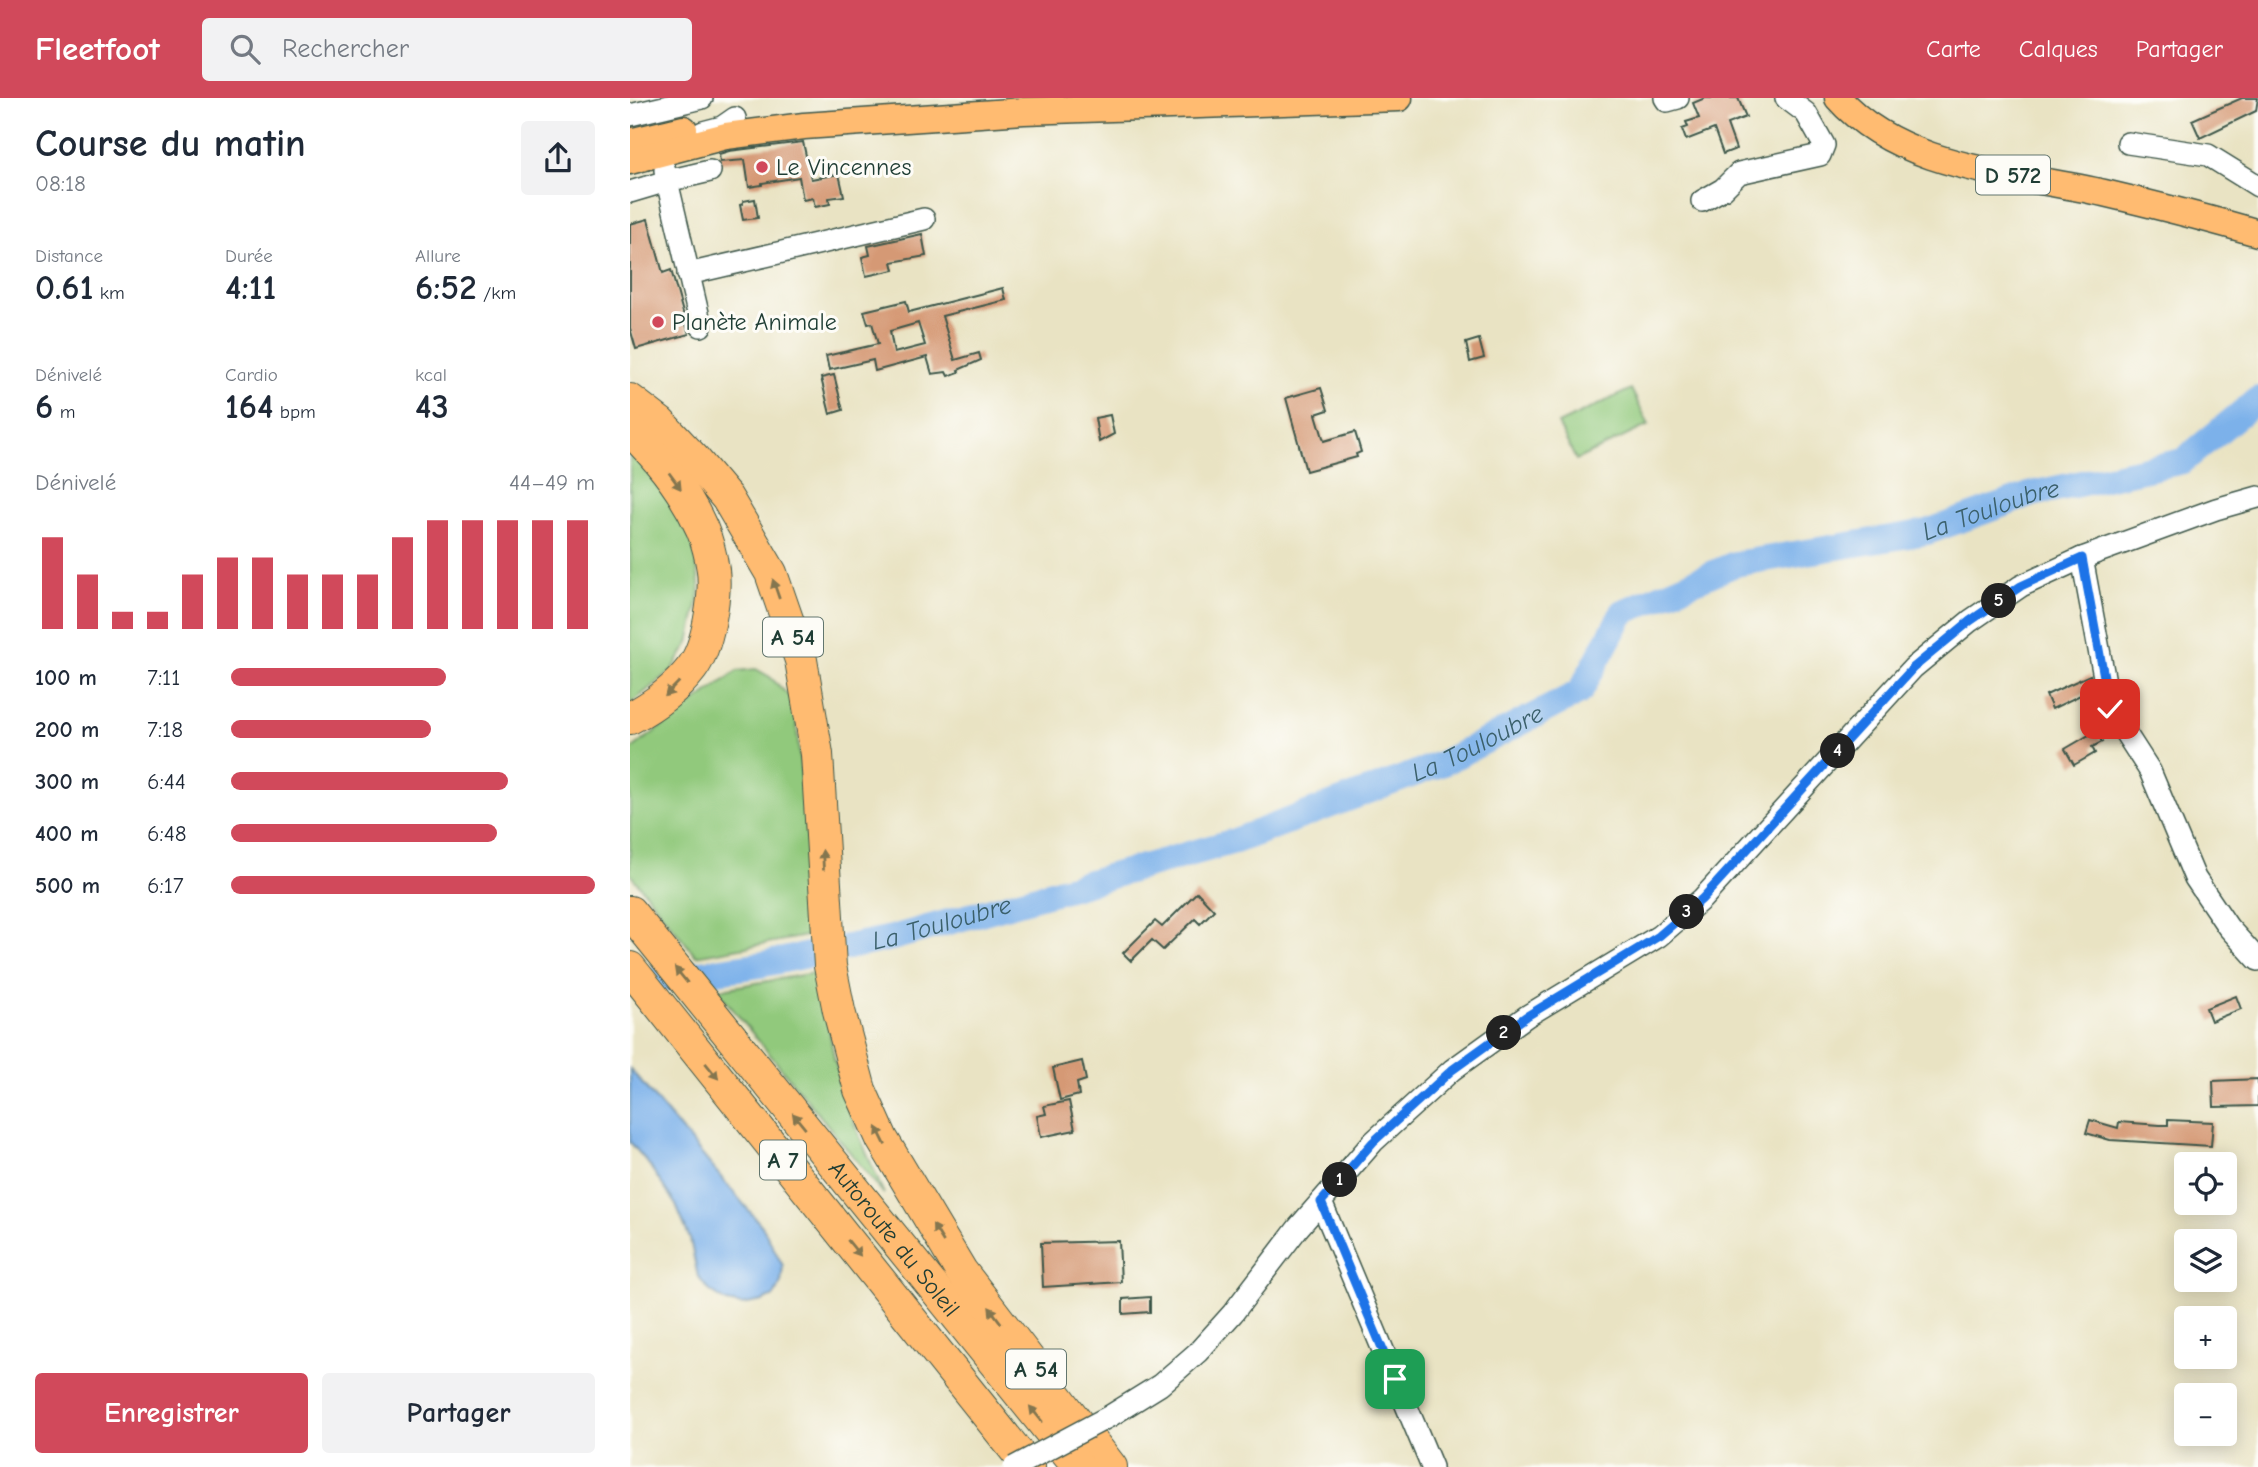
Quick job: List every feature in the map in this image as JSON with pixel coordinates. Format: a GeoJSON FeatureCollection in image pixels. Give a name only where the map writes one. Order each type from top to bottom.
{"type":"FeatureCollection","features":[{"type":"Feature","properties":{"kind":"highway","name":"A 54"},"geometry":{"type":"LineString","coordinates":[[630,400],[660,424],[727,498],[771,573],[801,660],[817,754],[830,967],[860,1090],[882,1139],[961,1271],[1111,1467]]}},
{"type":"Feature","properties":{"kind":"highway"},"geometry":{"type":"LineString","coordinates":[[630,430],[655,454],[686,496],[703,531],[713,570],[710,616],[702,647],[693,667],[663,698],[630,718]]}},
{"type":"Feature","properties":{"kind":"highway","name":"Autoroute du Soleil"},"geometry":{"type":"LineString","coordinates":[[630,912],[1079,1467]]}},
{"type":"Feature","properties":{"kind":"highway","name":"Autoroute du Soleil"},"geometry":{"type":"LineString","coordinates":[[630,968],[1029,1467]]}},
{"type":"Feature","properties":{"kind":"main road"},"geometry":{"type":"LineString","coordinates":[[633,148],[662,153],[755,131],[933,116],[1399,98]]}},
{"type":"Feature","properties":{"kind":"main road","name":"D 572"},"geometry":{"type":"LineString","coordinates":[[1841,99],[1867,125],[1895,142],[1955,162],[2102,192],[2258,233]]}},
{"type":"Feature","properties":{"kind":"main road"},"geometry":{"type":"LineString","coordinates":[[633,148],[735,118],[781,111],[816,110],[933,116]]}},
{"type":"Feature","properties":{"kind":"street"},"geometry":{"type":"LineString","coordinates":[[633,148],[631,115],[702,98]]}},
{"type":"Feature","properties":{"kind":"street"},"geometry":{"type":"LineString","coordinates":[[1665,98],[1667,101],[1678,98]]}},
{"type":"Feature","properties":{"kind":"street"},"geometry":{"type":"LineString","coordinates":[[1702,201],[1723,189],[1739,173],[1820,155],[1824,145],[1806,113],[1786,98]]}},
{"type":"Feature","properties":{"kind":"street"},"geometry":{"type":"LineString","coordinates":[[701,326],[662,153],[669,140],[722,127],[735,118]]}},
{"type":"Feature","properties":{"kind":"street"},"geometry":{"type":"LineString","coordinates":[[2128,143],[2208,155],[2258,186]]}},
{"type":"Feature","properties":{"kind":"street"},"geometry":{"type":"LineString","coordinates":[[630,191],[710,171]]}},
{"type":"Feature","properties":{"kind":"street"},"geometry":{"type":"LineString","coordinates":[[688,274],[924,219]]}},
{"type":"Feature","properties":{"kind":"street"},"geometry":{"type":"LineString","coordinates":[[1014,1467],[1110,1416],[1160,1385],[1198,1352],[1373,1142],[1452,1070],[1527,1016],[1659,936],[1702,899],[1913,668],[1970,621],[2021,586],[2082,558],[2205,513],[2258,497]]}},
{"type":"Feature","properties":{"kind":"street"},"geometry":{"type":"LineString","coordinates":[[2082,558],[2110,709],[2150,771],[2195,878],[2228,927],[2258,960]]}},
{"type":"Feature","properties":{"kind":"street"},"geometry":{"type":"LineString","coordinates":[[1321,1202],[1432,1467]]}},
{"type":"Feature","properties":{"kind":"green space"},"geometry":{"type":"Polygon","coordinates":[[[1631,389],[1649,425],[1576,460],[1558,424],[1631,389]]]}},
{"type":"Feature","properties":{"kind":"green space"},"geometry":{"type":"Polygon","coordinates":[[[630,447],[667,488],[694,543],[700,592],[689,643],[672,670],[630,704],[630,447]]]}},
{"type":"Feature","properties":{"kind":"green space"},"geometry":{"type":"Polygon","coordinates":[[[756,669],[770,677],[794,701],[817,934],[696,956],[630,874],[630,750],[737,671],[756,669]]]}},
{"type":"Feature","properties":{"kind":"green space"},"geometry":{"type":"Polygon","coordinates":[[[819,972],[834,1058],[853,1121],[884,1194],[717,990],[819,972]]]}},
{"type":"Feature","properties":{"kind":"water"},"geometry":{"type":"Polygon","coordinates":[[[630,1069],[762,1226],[783,1266],[781,1282],[774,1296],[742,1305],[727,1302],[710,1291],[698,1277],[690,1239],[676,1205],[630,1142],[630,1069]]]}},
{"type":"Feature","properties":{"kind":"building"},"geometry":{"type":"Polygon","coordinates":[[[1705,98],[1738,98],[1746,117],[1727,124],[1736,149],[1723,154],[1714,129],[1686,140],[1682,129],[1688,127],[1686,122],[1699,118],[1693,103],[1705,98]]]}},
{"type":"Feature","properties":{"kind":"building"},"geometry":{"type":"Polygon","coordinates":[[[2242,98],[2258,98],[2256,111],[2200,138],[2192,120],[2242,98]]]}},
{"type":"Feature","properties":{"kind":"building"},"geometry":{"type":"Polygon","coordinates":[[[803,142],[811,179],[839,174],[844,196],[829,198],[830,204],[815,207],[813,198],[803,200],[799,177],[749,187],[745,160],[720,162],[719,154],[729,151],[803,142]]]}},
{"type":"Feature","properties":{"kind":"building"},"geometry":{"type":"Polygon","coordinates":[[[755,199],[758,218],[743,220],[740,205],[743,201],[755,199]]]}},
{"type":"Feature","properties":{"kind":"building"},"geometry":{"type":"Polygon","coordinates":[[[648,219],[663,273],[671,270],[689,334],[636,349],[630,328],[630,224],[648,219]]]}},
{"type":"Feature","properties":{"kind":"building"},"geometry":{"type":"Polygon","coordinates":[[[922,234],[926,256],[892,262],[894,270],[866,276],[862,257],[870,255],[868,246],[922,234]]]}},
{"type":"Feature","properties":{"kind":"building"},"geometry":{"type":"Polygon","coordinates":[[[1003,288],[1006,300],[942,316],[955,360],[979,353],[981,360],[958,370],[959,372],[948,376],[946,372],[932,374],[927,357],[875,371],[873,360],[829,370],[826,356],[878,344],[872,323],[868,324],[864,311],[906,301],[909,312],[1003,288]],[[918,323],[890,331],[894,353],[925,345],[918,323]]]}},
{"type":"Feature","properties":{"kind":"building"},"geometry":{"type":"Polygon","coordinates":[[[1479,339],[1484,358],[1470,362],[1466,343],[1479,339]]]}},
{"type":"Feature","properties":{"kind":"building"},"geometry":{"type":"Polygon","coordinates":[[[834,375],[843,410],[830,414],[821,378],[834,375]]]}},
{"type":"Feature","properties":{"kind":"building"},"geometry":{"type":"Polygon","coordinates":[[[1321,388],[1328,410],[1316,414],[1324,441],[1355,432],[1361,452],[1356,454],[1357,457],[1306,471],[1286,398],[1321,388]]]}},
{"type":"Feature","properties":{"kind":"building"},"geometry":{"type":"Polygon","coordinates":[[[1110,415],[1114,434],[1099,442],[1095,418],[1110,415]]]}},
{"type":"Feature","properties":{"kind":"building"},"geometry":{"type":"Polygon","coordinates":[[[2090,675],[2093,689],[2052,709],[2046,695],[2090,675]]]}},
{"type":"Feature","properties":{"kind":"building"},"geometry":{"type":"Polygon","coordinates":[[[2096,731],[2102,742],[2092,747],[2095,753],[2074,765],[2065,749],[2096,731]]]}},
{"type":"Feature","properties":{"kind":"building"},"geometry":{"type":"Polygon","coordinates":[[[1197,892],[1214,910],[1200,924],[1195,919],[1163,950],[1152,940],[1131,961],[1123,953],[1155,921],[1162,927],[1197,892]]]}},
{"type":"Feature","properties":{"kind":"building"},"geometry":{"type":"Polygon","coordinates":[[[2236,996],[2241,1009],[2211,1021],[2206,1008],[2236,996]]]}},
{"type":"Feature","properties":{"kind":"building"},"geometry":{"type":"Polygon","coordinates":[[[1082,1061],[1086,1080],[1077,1083],[1079,1095],[1060,1100],[1053,1068],[1082,1061]]]}},
{"type":"Feature","properties":{"kind":"building"},"geometry":{"type":"Polygon","coordinates":[[[2258,1079],[2258,1106],[2214,1107],[2213,1081],[2258,1079]]]}},
{"type":"Feature","properties":{"kind":"building"},"geometry":{"type":"Polygon","coordinates":[[[1069,1101],[1075,1130],[1041,1137],[1037,1116],[1046,1114],[1044,1106],[1069,1101]]]}},
{"type":"Feature","properties":{"kind":"building"},"geometry":{"type":"Polygon","coordinates":[[[2090,1120],[2118,1128],[2119,1122],[2168,1125],[2168,1120],[2213,1122],[2211,1146],[2110,1140],[2086,1133],[2090,1120]]]}},
{"type":"Feature","properties":{"kind":"building"},"geometry":{"type":"Polygon","coordinates":[[[1119,1241],[1121,1282],[1043,1287],[1041,1243],[1119,1241]]]}},
{"type":"Feature","properties":{"kind":"building"},"geometry":{"type":"Polygon","coordinates":[[[1150,1297],[1150,1312],[1123,1314],[1123,1299],[1150,1297]]]}},
{"type":"Feature","properties":{"kind":"waterway","name":"La Touloubre"},"geometry":{"type":"LineString","coordinates":[[630,983],[759,965],[892,938],[1235,841],[1443,763],[1580,692],[1623,612],[1735,564],[1927,532],[2032,494],[2183,461],[2258,399]]}},
{"type":"Feature","properties":{"kind":"place","name":"Le Vincennes"},"geometry":{"type":"Point","coordinates":[762,167]}},
{"type":"Feature","properties":{"kind":"place","name":"Planète Animale"},"geometry":{"type":"Point","coordinates":[658,322]}},
{"type":"Feature","properties":{"kind":"route"},"geometry":{"type":"LineString","coordinates":[[1395,1379],[1321,1202],[1373,1142],[1452,1070],[1527,1016],[1659,936],[1702,899],[1913,668],[1970,621],[2021,586],[2082,558],[2110,709]]}}]}
